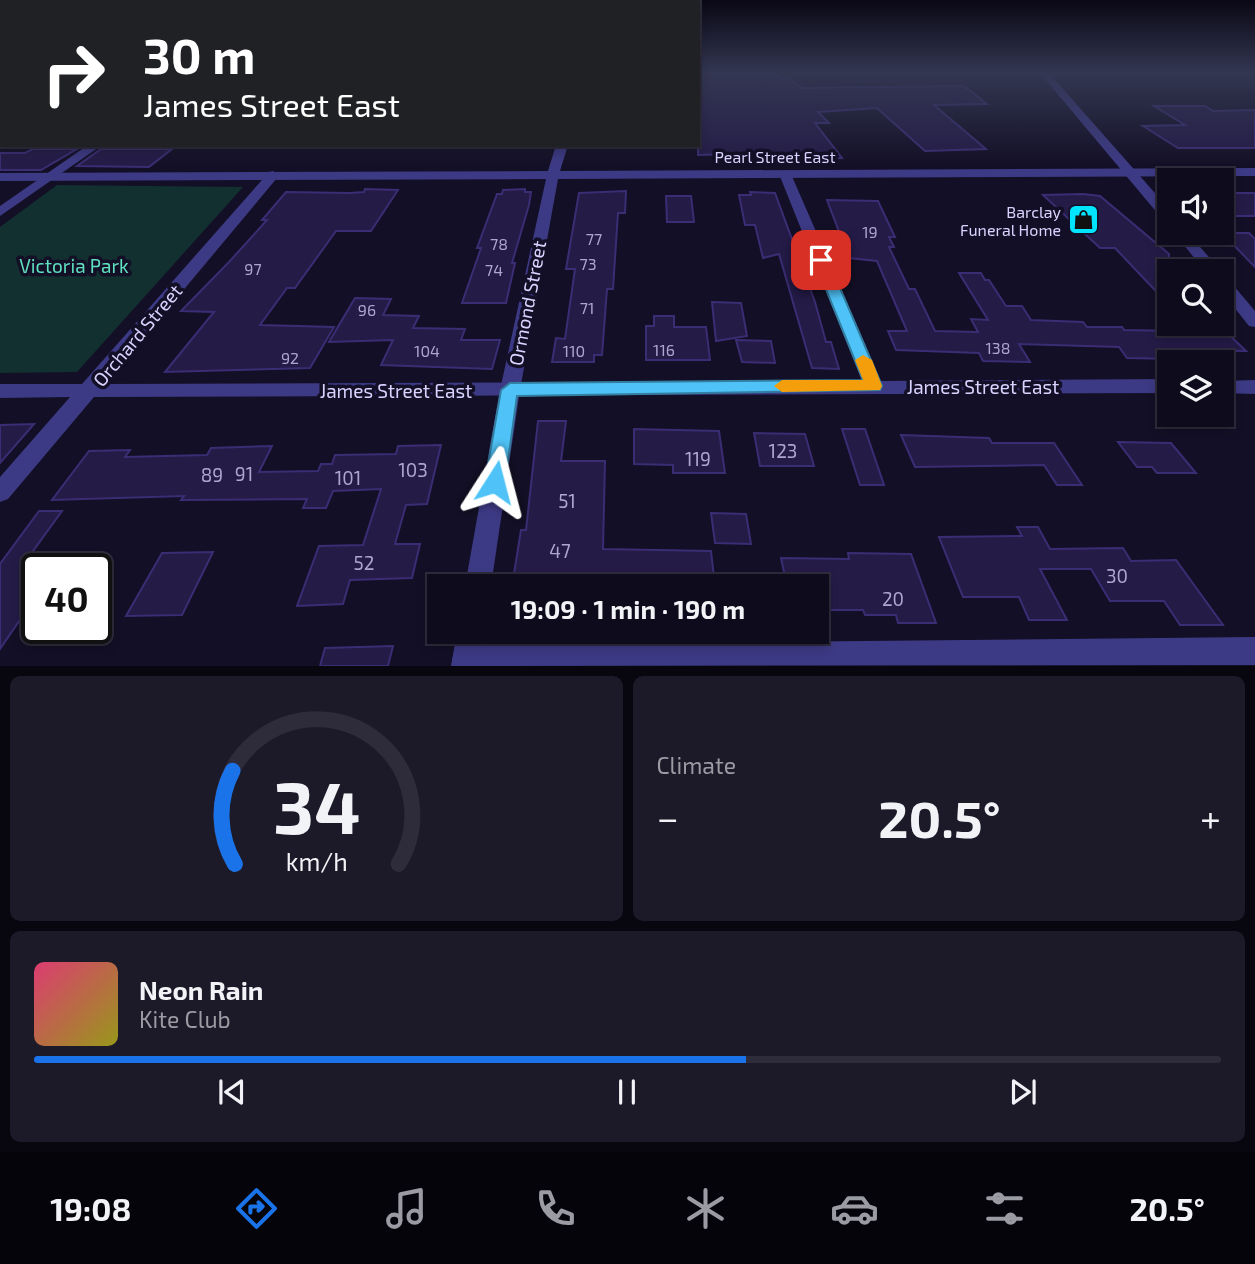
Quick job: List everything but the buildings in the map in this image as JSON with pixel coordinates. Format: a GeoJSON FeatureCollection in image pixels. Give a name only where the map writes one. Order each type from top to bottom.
{"type":"FeatureCollection","features":[{"type":"Feature","properties":{"kind":"street"},"geometry":{"type":"LineString","coordinates":[[1070,104],[1157,204]]}},
{"type":"Feature","properties":{"kind":"street"},"geometry":{"type":"LineString","coordinates":[[0,212],[93,147]]}},
{"type":"Feature","properties":{"kind":"street","name":"Ormond Street"},"geometry":{"type":"LineString","coordinates":[[480,574],[510,390],[553,173],[562,147]]}},
{"type":"Feature","properties":{"kind":"street","name":"Pearl Street East"},"geometry":{"type":"LineString","coordinates":[[0,177],[1255,172]]}},
{"type":"Feature","properties":{"kind":"street"},"geometry":{"type":"LineString","coordinates":[[785,174],[874,386]]}},
{"type":"Feature","properties":{"kind":"street","name":"Orchard Street"},"geometry":{"type":"LineString","coordinates":[[0,493],[273,175]]}},
{"type":"Feature","properties":{"kind":"street"},"geometry":{"type":"LineString","coordinates":[[1191,245],[1203,259]]}},
{"type":"Feature","properties":{"kind":"street"},"geometry":{"type":"LineString","coordinates":[[1234,297],[1255,322]]}},
{"type":"Feature","properties":{"kind":"street","name":"James Street East"},"geometry":{"type":"LineString","coordinates":[[0,391],[1157,386]]}},
{"type":"Feature","properties":{"kind":"street"},"geometry":{"type":"LineString","coordinates":[[1234,387],[1255,387]]}},
{"type":"Feature","properties":{"kind":"street"},"geometry":{"type":"LineString","coordinates":[[467,652],[950,659],[1255,651]]}},
{"type":"Feature","properties":{"kind":"green space","name":"Victoria Park"},"geometry":{"type":"Polygon","coordinates":[[[57,185],[243,187],[77,372],[0,373],[0,227],[57,185]]]}},
{"type":"Feature","properties":{"kind":"slow traffic"},"geometry":{"type":"LineString","coordinates":[[782,386],[874,386],[863,360]]}},
{"type":"Feature","properties":{"kind":"place","name":"Barclay Funeral Home"},"geometry":{"type":"Point","coordinates":[1084,220]}},
{"type":"Feature","properties":{"kind":"route"},"geometry":{"type":"LineString","coordinates":[[495,482],[510,390],[874,386],[821,260]]}}]}
